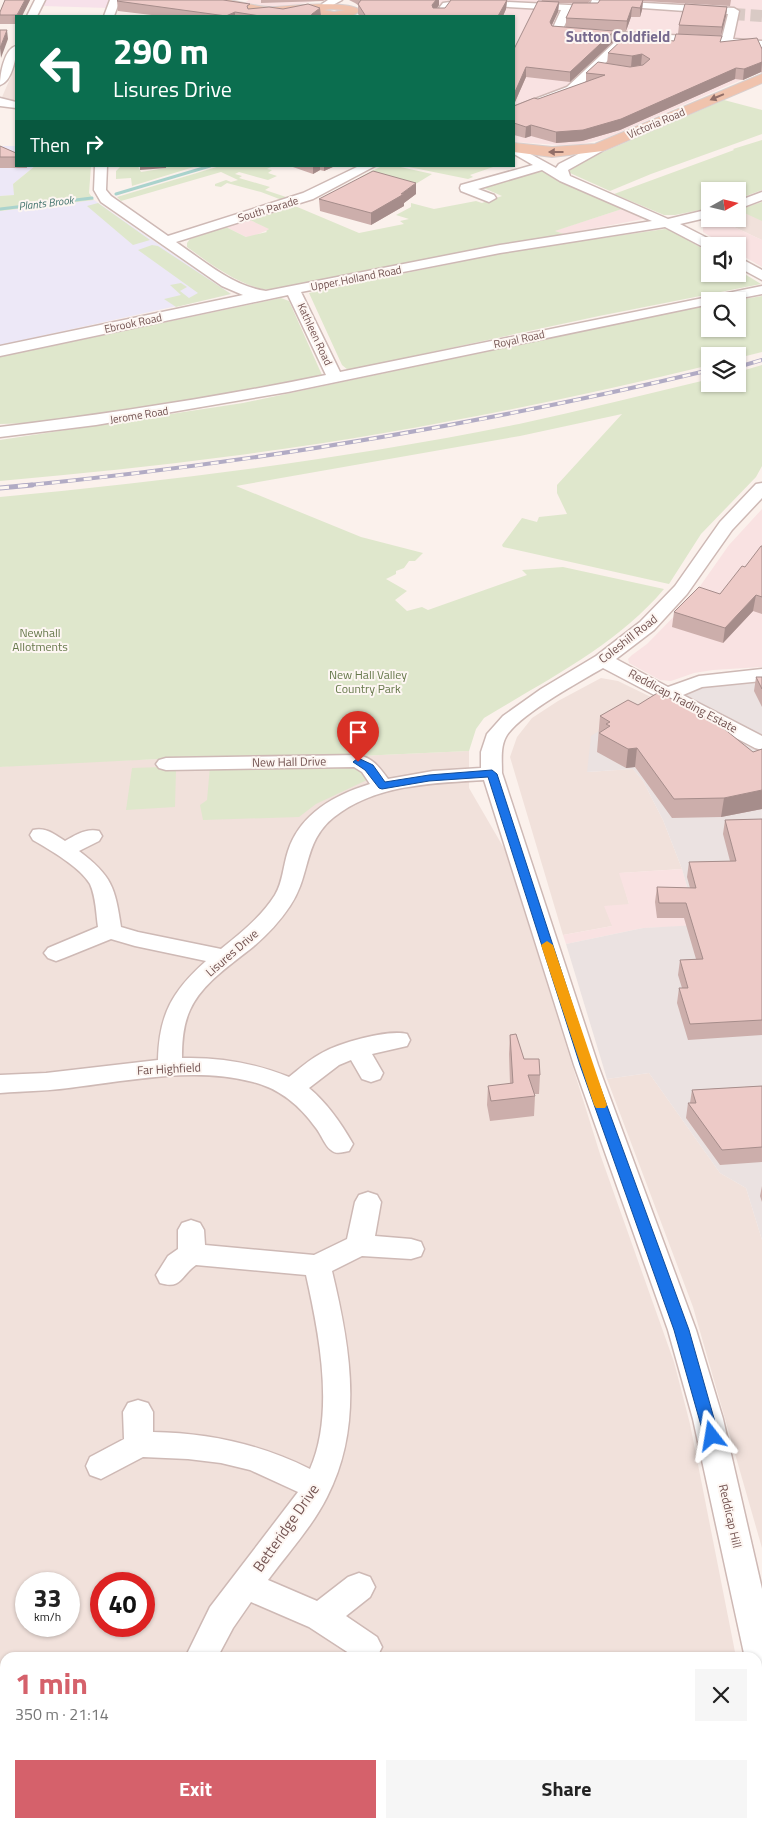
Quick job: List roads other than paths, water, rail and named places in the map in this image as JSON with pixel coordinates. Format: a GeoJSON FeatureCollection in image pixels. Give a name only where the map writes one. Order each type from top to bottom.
{"type":"FeatureCollection","features":[{"type":"Feature","properties":{"kind":"main road"},"geometry":{"type":"LineString","coordinates":[[200,0],[294,14],[330,8],[360,0]]}},
{"type":"Feature","properties":{"kind":"main road","name":"Victoria Road"},"geometry":{"type":"LineString","coordinates":[[598,148],[762,78]]}},
{"type":"Feature","properties":{"kind":"main road"},"geometry":{"type":"LineString","coordinates":[[515,149],[552,152],[598,148]]}},
{"type":"Feature","properties":{"kind":"street"},"geometry":{"type":"LineString","coordinates":[[32,15],[40,0]]}},
{"type":"Feature","properties":{"kind":"street"},"geometry":{"type":"LineString","coordinates":[[109,15],[114,0]]}},
{"type":"Feature","properties":{"kind":"street"},"geometry":{"type":"LineString","coordinates":[[439,15],[447,5],[474,2],[593,9],[596,2],[734,11],[727,42]]}},
{"type":"Feature","properties":{"kind":"street"},"geometry":{"type":"LineString","coordinates":[[568,8],[556,32],[624,38],[762,44]]}},
{"type":"Feature","properties":{"kind":"street"},"geometry":{"type":"LineString","coordinates":[[256,15],[268,10]]}},
{"type":"Feature","properties":{"kind":"street"},"geometry":{"type":"LineString","coordinates":[[624,38],[663,48],[740,54]]}},
{"type":"Feature","properties":{"kind":"street"},"geometry":{"type":"LineString","coordinates":[[515,112],[571,89],[624,38]]}},
{"type":"Feature","properties":{"kind":"street"},"geometry":{"type":"LineString","coordinates":[[0,82],[15,50]]}},
{"type":"Feature","properties":{"kind":"street"},"geometry":{"type":"LineString","coordinates":[[594,67],[608,68]]}},
{"type":"Feature","properties":{"kind":"street"},"geometry":{"type":"LineString","coordinates":[[0,102],[15,105]]}},
{"type":"Feature","properties":{"kind":"street","name":"Victoria Road"},"geometry":{"type":"LineString","coordinates":[[565,178],[561,170],[563,167],[598,148]]}},
{"type":"Feature","properties":{"kind":"street"},"geometry":{"type":"LineString","coordinates":[[515,150],[565,178],[701,240]]}},
{"type":"Feature","properties":{"kind":"street"},"geometry":{"type":"LineString","coordinates":[[489,198],[466,188],[543,166]]}},
{"type":"Feature","properties":{"kind":"street","name":"Upper Holland Road"},"geometry":{"type":"LineString","coordinates":[[100,167],[100,190],[103,196],[164,241],[227,283],[250,293],[266,295],[500,249],[667,223],[701,216]]}},
{"type":"Feature","properties":{"kind":"street","name":"South Parade"},"geometry":{"type":"LineString","coordinates":[[164,241],[308,196],[367,167]]}},
{"type":"Feature","properties":{"kind":"street"},"geometry":{"type":"LineString","coordinates":[[746,202],[762,196]]}},
{"type":"Feature","properties":{"kind":"street"},"geometry":{"type":"LineString","coordinates":[[689,233],[691,225],[701,219]]}},
{"type":"Feature","properties":{"kind":"street"},"geometry":{"type":"LineString","coordinates":[[746,266],[762,276]]}},
{"type":"Feature","properties":{"kind":"street","name":"Royal Road"},"geometry":{"type":"LineString","coordinates":[[277,390],[762,290]]}},
{"type":"Feature","properties":{"kind":"street","name":"Kathleen Road"},"geometry":{"type":"LineString","coordinates":[[293,291],[336,378]]}},
{"type":"Feature","properties":{"kind":"street","name":"Ebrook Road"},"geometry":{"type":"LineString","coordinates":[[0,351],[266,295]]}},
{"type":"Feature","properties":{"kind":"street","name":"Jerome Road"},"geometry":{"type":"LineString","coordinates":[[0,432],[76,424],[157,412],[277,390]]}},
{"type":"Feature","properties":{"kind":"street","name":"Coleshill Road"},"geometry":{"type":"LineString","coordinates":[[492,774],[492,752],[497,734],[510,720],[548,693],[602,660],[627,642],[666,608],[726,526],[762,488]]}},
{"type":"Feature","properties":{"kind":"street","name":"Reddicap Trading Estate"},"geometry":{"type":"LineString","coordinates":[[602,660],[762,744]]}},
{"type":"Feature","properties":{"kind":"street"},"geometry":{"type":"LineString","coordinates":[[667,694],[699,682],[762,675]]}},
{"type":"Feature","properties":{"kind":"street","name":"New Hall Drive"},"geometry":{"type":"LineString","coordinates":[[178,770],[358,762],[369,768],[382,786]]}},
{"type":"Feature","properties":{"kind":"street","name":"Lisures Drive"},"geometry":{"type":"LineString","coordinates":[[170,1066],[170,1042],[179,1007],[194,987],[223,958],[259,930],[284,899],[291,884],[300,843],[313,823],[339,804],[382,786],[437,777],[492,774]]}},
{"type":"Feature","properties":{"kind":"street","name":"Reddicap Hill"},"geometry":{"type":"LineString","coordinates":[[492,774],[586,1065],[682,1330],[710,1428],[758,1619],[761,1652]]}},
{"type":"Feature","properties":{"kind":"street"},"geometry":{"type":"LineString","coordinates":[[41,835],[64,849],[99,881],[104,896],[110,931]]}},
{"type":"Feature","properties":{"kind":"street"},"geometry":{"type":"LineString","coordinates":[[64,849],[91,836]]}},
{"type":"Feature","properties":{"kind":"street"},"geometry":{"type":"LineString","coordinates":[[56,953],[110,931],[135,940],[223,958]]}},
{"type":"Feature","properties":{"kind":"street"},"geometry":{"type":"LineString","coordinates":[[291,1088],[330,1059],[356,1049],[398,1040]]}},
{"type":"Feature","properties":{"kind":"street"},"geometry":{"type":"LineString","coordinates":[[356,1049],[371,1072]]}},
{"type":"Feature","properties":{"kind":"street","name":"Far Highfield"},"geometry":{"type":"LineString","coordinates":[[0,1084],[46,1082],[170,1066],[206,1066],[238,1070],[291,1088],[322,1115],[340,1144]]}},
{"type":"Feature","properties":{"kind":"street"},"geometry":{"type":"LineString","coordinates":[[359,1245],[368,1202]]}},
{"type":"Feature","properties":{"kind":"street"},"geometry":{"type":"LineString","coordinates":[[170,1275],[192,1242],[317,1266],[359,1245],[412,1249]]}},
{"type":"Feature","properties":{"kind":"street","name":"Betteridge Drive"},"geometry":{"type":"LineString","coordinates":[[203,1652],[223,1614],[301,1512],[317,1488],[328,1460],[334,1431],[336,1376],[330,1320],[317,1266]]}},
{"type":"Feature","properties":{"kind":"street"},"geometry":{"type":"LineString","coordinates":[[138,1412],[140,1445]]}},
{"type":"Feature","properties":{"kind":"street"},"geometry":{"type":"LineString","coordinates":[[101,1466],[140,1445],[182,1444],[229,1452],[268,1464],[317,1488]]}},
{"type":"Feature","properties":{"kind":"street"},"geometry":{"type":"LineString","coordinates":[[245,1585],[320,1618],[366,1647]]}},
{"type":"Feature","properties":{"kind":"street"},"geometry":{"type":"LineString","coordinates":[[320,1618],[359,1587]]}},
{"type":"Feature","properties":{"kind":"waterway","name":"Plants Brook"},"geometry":{"type":"LineString","coordinates":[[116,194],[207,167]]}},
{"type":"Feature","properties":{"kind":"waterway","name":"Plants Brook"},"geometry":{"type":"LineString","coordinates":[[0,209],[92,198]]}},
{"type":"Feature","properties":{"kind":"tunnel"},"geometry":{"type":"LineString","coordinates":[[733,14],[762,16]]}},
{"type":"Feature","properties":{"kind":"railway"},"geometry":{"type":"LineString","coordinates":[[746,365],[762,360]]}},
{"type":"Feature","properties":{"kind":"railway"},"geometry":{"type":"LineString","coordinates":[[20,486],[194,466],[367,440],[539,408],[701,372]]}},
{"type":"Feature","properties":{"kind":"railway"},"geometry":{"type":"LineString","coordinates":[[0,488],[32,485]]}},
{"type":"Feature","properties":{"kind":"district","name":"Sutton Coldfield"},"geometry":{"type":"Point","coordinates":[618,37]}},
{"type":"Feature","properties":{"kind":"park label","name":"Newhall Allotments"},"geometry":{"type":"Point","coordinates":[40,640]}},
{"type":"Feature","properties":{"kind":"park label","name":"New Hall Valley Country Park"},"geometry":{"type":"Point","coordinates":[368,682]}}]}
